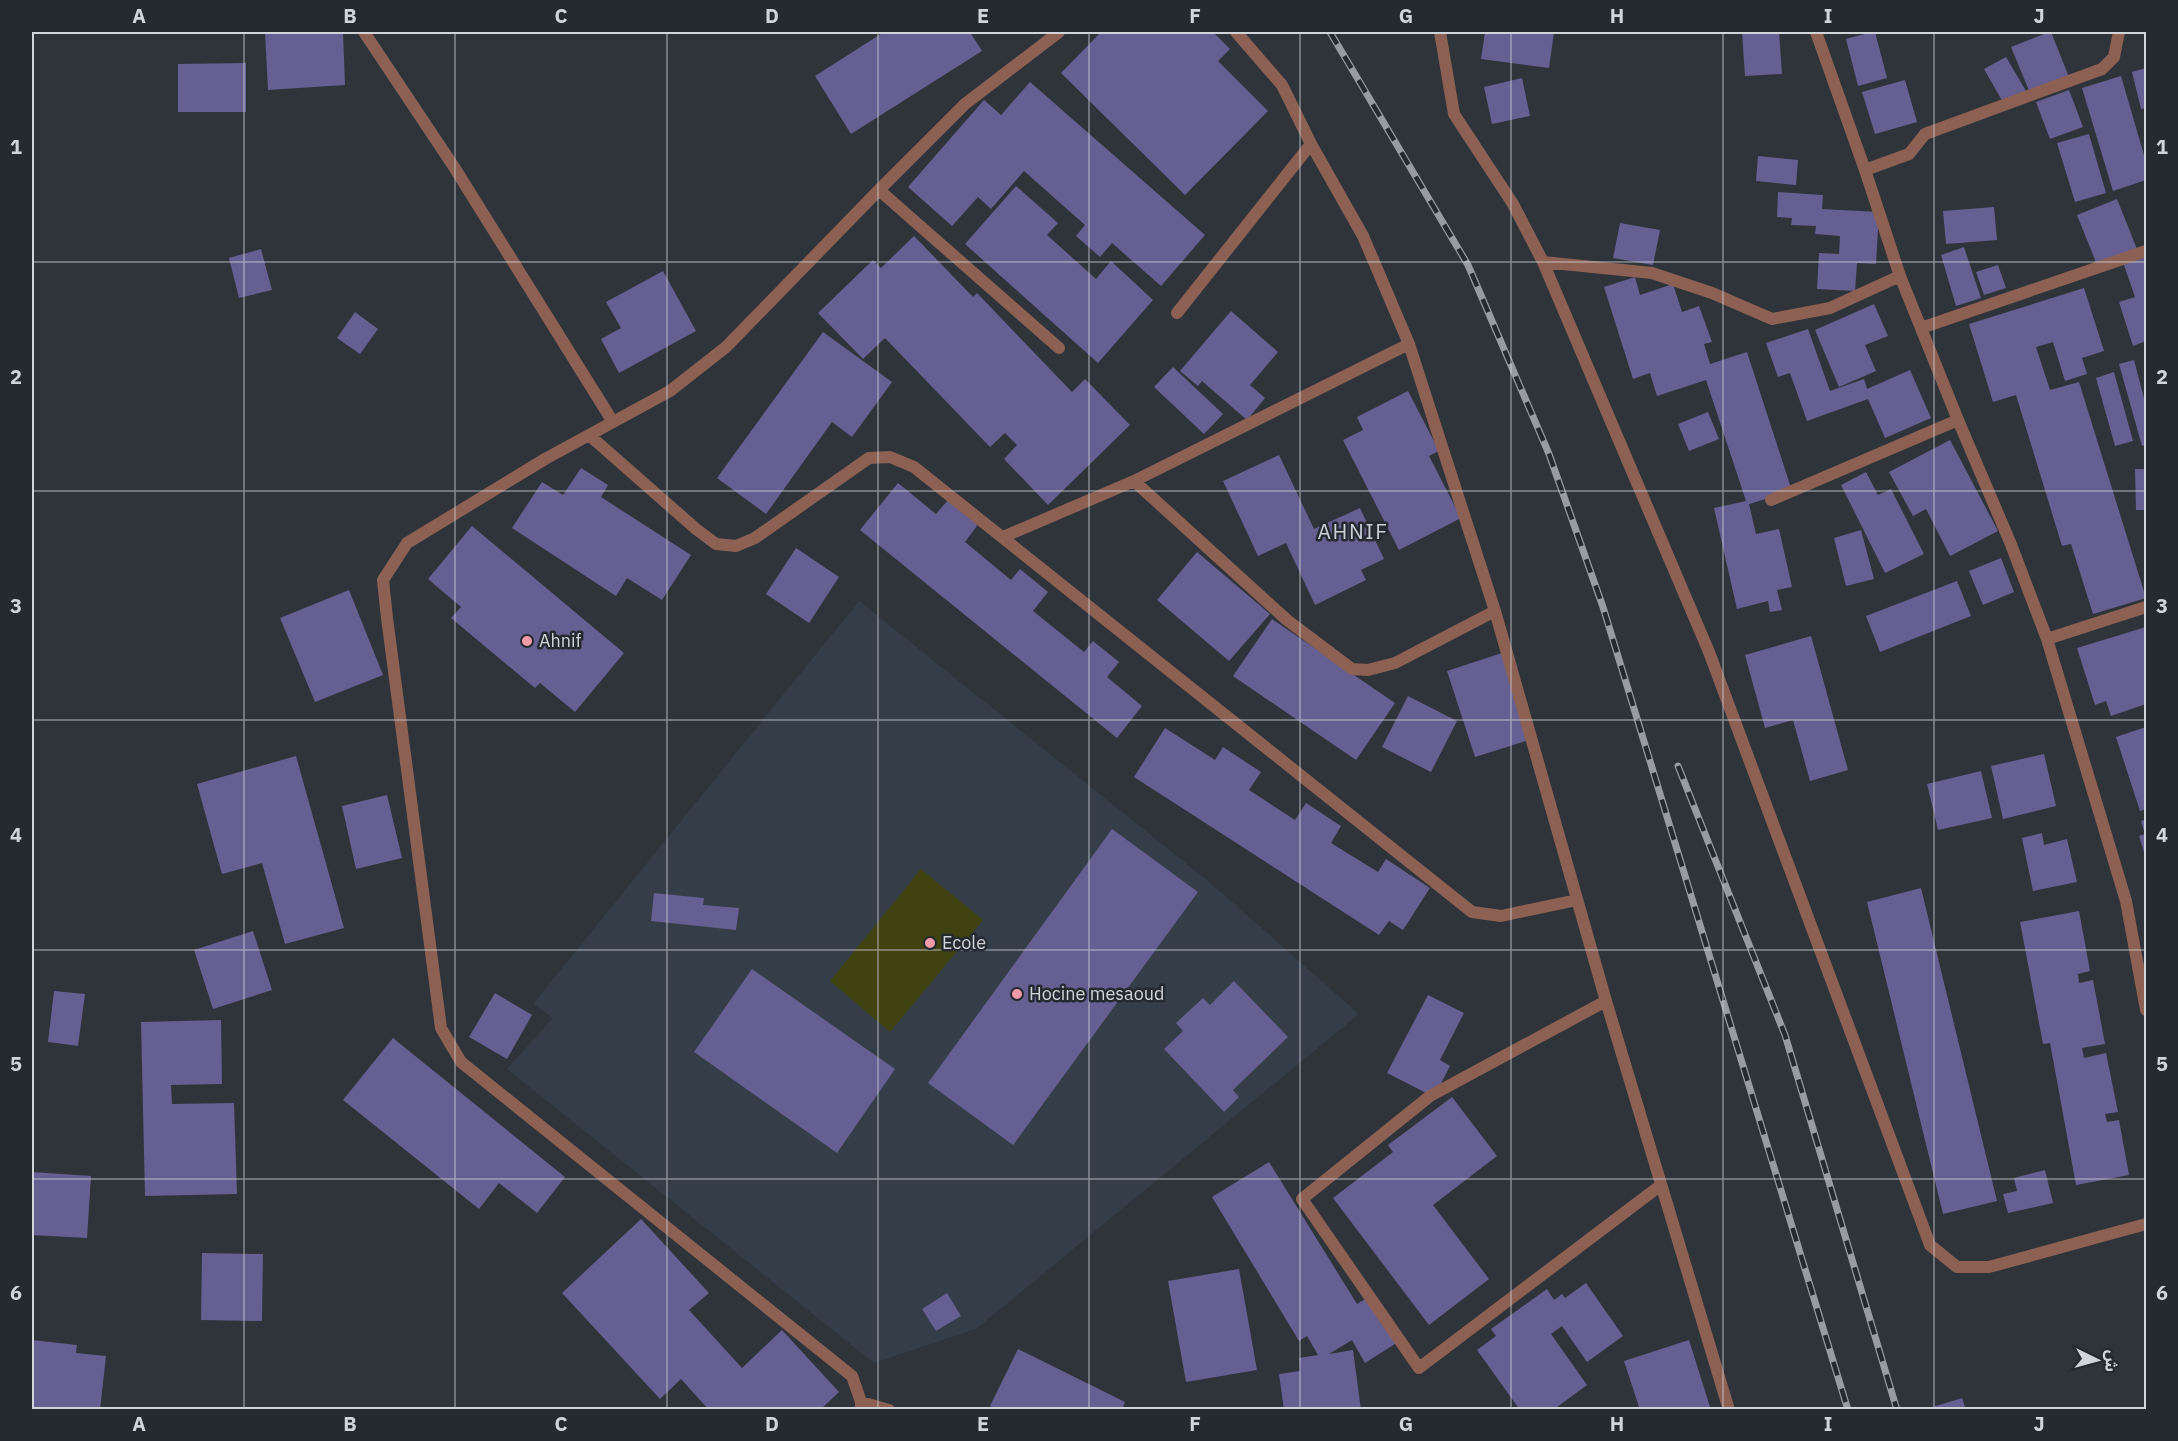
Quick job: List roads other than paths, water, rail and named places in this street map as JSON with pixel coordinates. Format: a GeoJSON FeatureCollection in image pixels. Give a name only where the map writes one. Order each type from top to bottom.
{"type":"FeatureCollection","features":[{"type":"Feature","properties":{"kind":"street"},"geometry":{"type":"LineString","coordinates":[[364,32],[454,167],[613,422]]}},
{"type":"Feature","properties":{"kind":"street"},"geometry":{"type":"LineString","coordinates":[[889,1410],[861,1406],[852,1376],[461,1062],[441,1028],[383,580],[407,543],[545,459],[670,391],[726,347],[965,105],[1059,32]]}},
{"type":"Feature","properties":{"kind":"street"},"geometry":{"type":"LineString","coordinates":[[1236,32],[1282,85],[1311,144],[1363,236],[1409,344],[1495,611],[1576,900],[1729,1410]]}},
{"type":"Feature","properties":{"kind":"street"},"geometry":{"type":"LineString","coordinates":[[1440,32],[1454,114],[1513,204],[1543,262],[1709,652],[1930,1245],[1957,1267],[1989,1267],[2146,1224]]}},
{"type":"Feature","properties":{"kind":"street"},"geometry":{"type":"LineString","coordinates":[[1816,32],[1900,276],[2010,542],[2047,639],[2126,901],[2146,1010]]}},
{"type":"Feature","properties":{"kind":"street"},"geometry":{"type":"LineString","coordinates":[[1865,170],[1909,154],[1926,134],[2102,69],[2114,57],[2120,32]]}},
{"type":"Feature","properties":{"kind":"street"},"geometry":{"type":"LineString","coordinates":[[1177,313],[1311,144]]}},
{"type":"Feature","properties":{"kind":"street"},"geometry":{"type":"LineString","coordinates":[[879,190],[1059,348]]}},
{"type":"Feature","properties":{"kind":"street"},"geometry":{"type":"LineString","coordinates":[[1921,328],[2146,251]]}},
{"type":"Feature","properties":{"kind":"street"},"geometry":{"type":"LineString","coordinates":[[1543,262],[1652,273],[1712,292],[1772,319],[1830,308],[1900,276]]}},
{"type":"Feature","properties":{"kind":"street"},"geometry":{"type":"LineString","coordinates":[[1003,537],[1134,481],[1409,344]]}},
{"type":"Feature","properties":{"kind":"street"},"geometry":{"type":"LineString","coordinates":[[1771,500],[1958,420]]}},
{"type":"Feature","properties":{"kind":"street"},"geometry":{"type":"LineString","coordinates":[[589,435],[696,529],[716,544],[736,546],[754,538],[869,458],[890,457],[914,467],[1472,912],[1500,916],[1576,900]]}},
{"type":"Feature","properties":{"kind":"street"},"geometry":{"type":"LineString","coordinates":[[1134,481],[1287,621],[1352,669],[1368,670],[1395,663],[1495,611]]}},
{"type":"Feature","properties":{"kind":"street"},"geometry":{"type":"LineString","coordinates":[[2047,639],[2146,607]]}},
{"type":"Feature","properties":{"kind":"street"},"geometry":{"type":"LineString","coordinates":[[1606,1001],[1430,1096],[1302,1199],[1419,1368],[1661,1185]]}},
{"type":"Feature","properties":{"kind":"railway"},"geometry":{"type":"LineString","coordinates":[[1330,32],[1468,265],[1549,454],[1603,607],[1848,1410]]}},
{"type":"Feature","properties":{"kind":"railway"},"geometry":{"type":"LineString","coordinates":[[1678,766],[1785,1035],[1897,1410]]}},
{"type":"Feature","properties":{"kind":"place","name":"Ahnif"},"geometry":{"type":"Point","coordinates":[527,641]}},
{"type":"Feature","properties":{"kind":"place","name":"Ecole"},"geometry":{"type":"Point","coordinates":[930,943]}},
{"type":"Feature","properties":{"kind":"place","name":"Hocine mesaoud"},"geometry":{"type":"Point","coordinates":[1017,994]}},
{"type":"Feature","properties":{"kind":"district","name":"AHNIF"},"geometry":{"type":"Point","coordinates":[1353,532]}}]}
